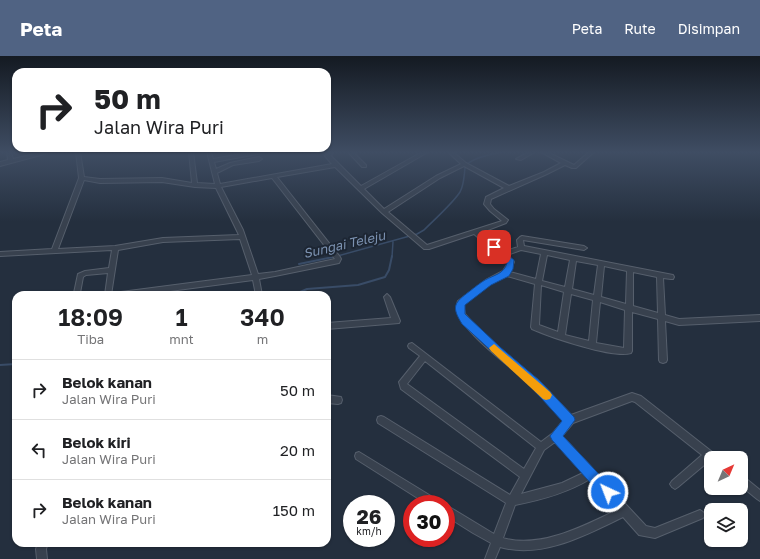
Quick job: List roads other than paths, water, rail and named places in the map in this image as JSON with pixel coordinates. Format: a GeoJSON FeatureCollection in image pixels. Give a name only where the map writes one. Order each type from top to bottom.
{"type":"FeatureCollection","features":[{"type":"Feature","properties":{"kind":"street"},"geometry":{"type":"LineString","coordinates":[[194,175],[195,186]]}},
{"type":"Feature","properties":{"kind":"street"},"geometry":{"type":"LineString","coordinates":[[215,175],[218,186],[242,237],[258,291]]}},
{"type":"Feature","properties":{"kind":"street"},"geometry":{"type":"LineString","coordinates":[[54,252],[82,178],[100,181],[162,180],[195,186],[218,186],[276,175]]}},
{"type":"Feature","properties":{"kind":"street"},"geometry":{"type":"LineString","coordinates":[[346,175],[384,212],[405,230],[429,247],[504,222],[505,220],[487,204],[488,198],[508,188],[543,175]]}},
{"type":"Feature","properties":{"kind":"street"},"geometry":{"type":"LineString","coordinates":[[360,189],[384,175]]}},
{"type":"Feature","properties":{"kind":"street"},"geometry":{"type":"LineString","coordinates":[[384,212],[442,175]]}},
{"type":"Feature","properties":{"kind":"street"},"geometry":{"type":"LineString","coordinates":[[485,175],[508,188]]}},
{"type":"Feature","properties":{"kind":"street"},"geometry":{"type":"LineString","coordinates":[[151,291],[276,274],[337,261],[338,259],[273,176]]}},
{"type":"Feature","properties":{"kind":"street"},"geometry":{"type":"LineString","coordinates":[[475,232],[511,262]]}},
{"type":"Feature","properties":{"kind":"street"},"geometry":{"type":"LineString","coordinates":[[0,254],[115,248],[163,240],[242,237]]}},
{"type":"Feature","properties":{"kind":"street"},"geometry":{"type":"LineString","coordinates":[[506,274],[522,238],[584,248]]}},
{"type":"Feature","properties":{"kind":"street"},"geometry":{"type":"LineString","coordinates":[[108,291],[115,248]]}},
{"type":"Feature","properties":{"kind":"street"},"geometry":{"type":"LineString","coordinates":[[503,254],[518,249],[545,252],[671,277]]}},
{"type":"Feature","properties":{"kind":"street"},"geometry":{"type":"LineString","coordinates":[[545,252],[538,284],[535,327],[561,336],[623,353],[628,351],[630,269]]}},
{"type":"Feature","properties":{"kind":"street"},"geometry":{"type":"LineString","coordinates":[[561,336],[573,258]]}},
{"type":"Feature","properties":{"kind":"street"},"geometry":{"type":"LineString","coordinates":[[592,345],[601,263]]}},
{"type":"Feature","properties":{"kind":"street"},"geometry":{"type":"LineString","coordinates":[[77,291],[80,276],[85,273],[111,270]]}},
{"type":"Feature","properties":{"kind":"street"},"geometry":{"type":"LineString","coordinates":[[570,420],[536,384],[491,346],[466,322],[461,315],[459,308],[460,303],[488,282],[506,274],[679,322],[760,318]]}},
{"type":"Feature","properties":{"kind":"street"},"geometry":{"type":"LineString","coordinates":[[660,275],[660,317],[663,360]]}},
{"type":"Feature","properties":{"kind":"street"},"geometry":{"type":"LineString","coordinates":[[331,326],[396,321],[387,297]]}},
{"type":"Feature","properties":{"kind":"street"},"geometry":{"type":"LineString","coordinates":[[412,346],[424,357],[541,447]]}},
{"type":"Feature","properties":{"kind":"street"},"geometry":{"type":"LineString","coordinates":[[424,357],[404,382],[404,386],[525,475]]}},
{"type":"Feature","properties":{"kind":"street"},"geometry":{"type":"LineString","coordinates":[[490,559],[512,501],[541,447],[556,436],[570,420],[632,396],[638,399],[704,451]]}},
{"type":"Feature","properties":{"kind":"street"},"geometry":{"type":"LineString","coordinates":[[331,399],[338,400]]}},
{"type":"Feature","properties":{"kind":"street"},"geometry":{"type":"LineString","coordinates":[[381,420],[512,501],[557,491],[578,482],[590,474]]}},
{"type":"Feature","properties":{"kind":"street"},"geometry":{"type":"LineString","coordinates":[[556,436],[643,531],[655,533],[700,515]]}},
{"type":"Feature","properties":{"kind":"street"},"geometry":{"type":"LineString","coordinates":[[359,456],[422,495]]}},
{"type":"Feature","properties":{"kind":"street"},"geometry":{"type":"LineString","coordinates":[[675,484],[704,462]]}},
{"type":"Feature","properties":{"kind":"street"},"geometry":{"type":"LineString","coordinates":[[748,486],[760,496]]}},
{"type":"Feature","properties":{"kind":"street"},"geometry":{"type":"LineString","coordinates":[[455,516],[496,541],[523,546],[549,542],[579,533],[625,511]]}},
{"type":"Feature","properties":{"kind":"street"},"geometry":{"type":"LineString","coordinates":[[42,547],[42,559]]}},
{"type":"Feature","properties":{"kind":"waterway","name":"Sungai Teleju"},"geometry":{"type":"LineString","coordinates":[[336,256],[417,234],[424,230],[460,192],[464,175]]}},
{"type":"Feature","properties":{"kind":"waterway","name":"Sungai Teleju"},"geometry":{"type":"LineString","coordinates":[[392,257],[393,242]]}},
{"type":"Feature","properties":{"kind":"waterway","name":"Sungai Teleju"},"geometry":{"type":"LineString","coordinates":[[299,264],[336,256]]}},
{"type":"Feature","properties":{"kind":"waterway","name":"Sungai Teleju"},"geometry":{"type":"LineString","coordinates":[[302,291],[307,289],[358,285],[385,277],[389,270],[392,256]]}},
{"type":"Feature","properties":{"kind":"waterway","name":"Sungai Teleju"},"geometry":{"type":"LineString","coordinates":[[0,365],[12,364]]}}]}
